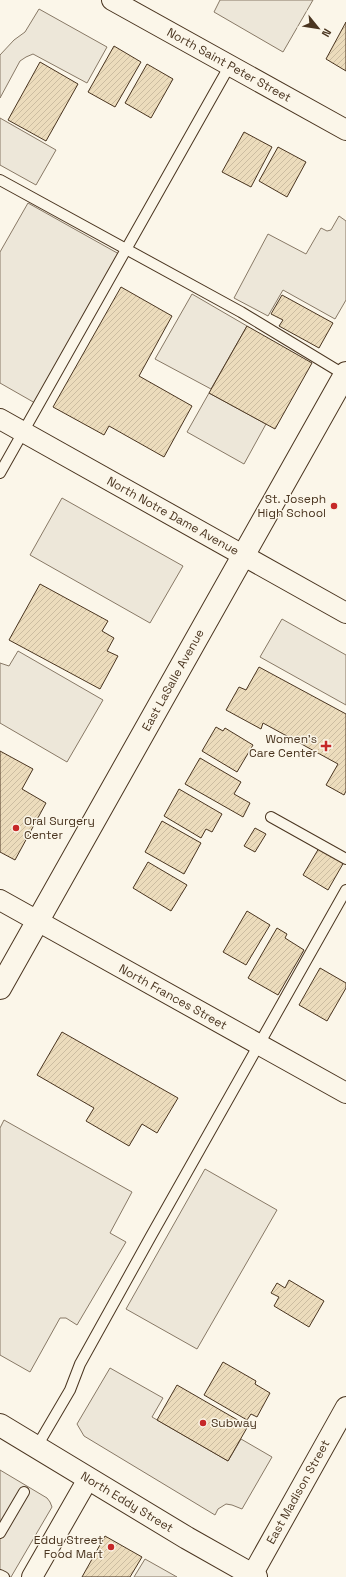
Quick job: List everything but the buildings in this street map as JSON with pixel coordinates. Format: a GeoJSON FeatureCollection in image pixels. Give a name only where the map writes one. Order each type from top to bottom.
{"type":"FeatureCollection","features":[{"type":"Feature","properties":{"kind":"street","name":"North Saint Peter Street"},"geometry":{"type":"LineString","coordinates":[[112,0],[346,130]]}},
{"type":"Feature","properties":{"kind":"street","name":"East LaSalle Avenue"},"geometry":{"type":"LineString","coordinates":[[0,988],[346,374]]}},
{"type":"Feature","properties":{"kind":"street","name":"North Notre Dame Avenue"},"geometry":{"type":"LineString","coordinates":[[0,419],[346,613]]}},
{"type":"Feature","properties":{"kind":"street","name":"North Frances Street"},"geometry":{"type":"LineString","coordinates":[[0,900],[346,1092]]}},
{"type":"Feature","properties":{"kind":"street","name":"East Madison Street"},"geometry":{"type":"LineString","coordinates":[[253,1576],[346,1407]]}},
{"type":"Feature","properties":{"kind":"street","name":"North Eddy Street"},"geometry":{"type":"LineString","coordinates":[[0,1425],[186,1538],[253,1576]]}},
{"type":"Feature","properties":{"kind":"street"},"geometry":{"type":"LineString","coordinates":[[32,1577],[88,1479]]}},
{"type":"Feature","properties":{"kind":"lane"},"geometry":{"type":"LineString","coordinates":[[0,473],[230,65]]}},
{"type":"Feature","properties":{"kind":"lane"},"geometry":{"type":"LineString","coordinates":[[0,180],[241,312],[346,374]]}},
{"type":"Feature","properties":{"kind":"lane"},"geometry":{"type":"LineString","coordinates":[[271,817],[346,859]]}},
{"type":"Feature","properties":{"kind":"lane"},"geometry":{"type":"LineString","coordinates":[[36,1448],[70,1390],[80,1364],[151,1236],[346,890]]}},
{"type":"Feature","properties":{"kind":"lane"},"geometry":{"type":"LineString","coordinates":[[0,1533],[24,1492]]}},
{"type":"Feature","properties":{"kind":"lane"},"geometry":{"type":"LineString","coordinates":[[0,1575],[4,1577]]}},
{"type":"Feature","properties":{"kind":"shaded area"},"geometry":{"type":"Polygon","coordinates":[[[220,0],[313,0],[283,52],[214,12],[220,0]]]}},
{"type":"Feature","properties":{"kind":"shaded area"},"geometry":{"type":"Polygon","coordinates":[[[39,9],[107,47],[87,83],[33,54],[26,57],[20,61],[0,98],[0,55],[14,40],[25,32],[39,9]]]}},
{"type":"Feature","properties":{"kind":"shaded area"},"geometry":{"type":"Polygon","coordinates":[[[0,118],[56,150],[36,185],[0,165],[0,118]]]}},
{"type":"Feature","properties":{"kind":"shaded area"},"geometry":{"type":"Polygon","coordinates":[[[28,203],[119,254],[35,403],[0,383],[0,252],[28,203]]]}},
{"type":"Feature","properties":{"kind":"shaded area"},"geometry":{"type":"Polygon","coordinates":[[[339,216],[346,221],[346,300],[335,319],[283,290],[268,316],[234,298],[268,234],[306,254],[321,228],[327,231],[331,230],[339,216]]]}},
{"type":"Feature","properties":{"kind":"shaded area"},"geometry":{"type":"Polygon","coordinates":[[[192,294],[247,326],[211,389],[155,359],[192,294]]]}},
{"type":"Feature","properties":{"kind":"shaded area"},"geometry":{"type":"Polygon","coordinates":[[[209,393],[266,424],[244,464],[187,432],[209,393]]]}},
{"type":"Feature","properties":{"kind":"shaded area"},"geometry":{"type":"Polygon","coordinates":[[[62,498],[183,566],[150,623],[30,555],[62,498]]]}},
{"type":"Feature","properties":{"kind":"shaded area"},"geometry":{"type":"Polygon","coordinates":[[[282,619],[346,655],[346,705],[260,657],[282,619]]]}},
{"type":"Feature","properties":{"kind":"shaded area"},"geometry":{"type":"Polygon","coordinates":[[[18,651],[103,700],[67,762],[0,723],[0,663],[9,666],[18,651]]]}},
{"type":"Feature","properties":{"kind":"shaded area"},"geometry":{"type":"Polygon","coordinates":[[[4,1120],[132,1192],[110,1233],[126,1242],[77,1325],[66,1318],[60,1318],[30,1372],[0,1355],[0,1128],[4,1120]]]}},
{"type":"Feature","properties":{"kind":"shaded area"},"geometry":{"type":"Polygon","coordinates":[[[205,1169],[277,1210],[197,1349],[126,1309],[205,1169]]]}},
{"type":"Feature","properties":{"kind":"shaded area"},"geometry":{"type":"Polygon","coordinates":[[[110,1368],[163,1398],[152,1417],[228,1461],[241,1439],[272,1457],[242,1509],[226,1504],[218,1509],[215,1515],[84,1436],[77,1424],[110,1368]]]}},
{"type":"Feature","properties":{"kind":"shaded area"},"geometry":{"type":"Polygon","coordinates":[[[0,1470],[47,1498],[52,1507],[11,1577],[0,1577],[0,1470]]]}},
{"type":"Feature","properties":{"kind":"shaded area"},"geometry":{"type":"Polygon","coordinates":[[[145,1559],[177,1577],[134,1577],[145,1559]]]}},
{"type":"Feature","properties":{"kind":"place","name":"St. Joseph High School"},"geometry":{"type":"Point","coordinates":[334,506]}},
{"type":"Feature","properties":{"kind":"place","name":"Women's Care Center"},"geometry":{"type":"Point","coordinates":[326,746]}},
{"type":"Feature","properties":{"kind":"place","name":"Oral Surgery Center"},"geometry":{"type":"Point","coordinates":[16,828]}},
{"type":"Feature","properties":{"kind":"place","name":"Subway"},"geometry":{"type":"Point","coordinates":[203,1423]}},
{"type":"Feature","properties":{"kind":"place","name":"Eddy Street Food Mart"},"geometry":{"type":"Point","coordinates":[111,1547]}}]}
